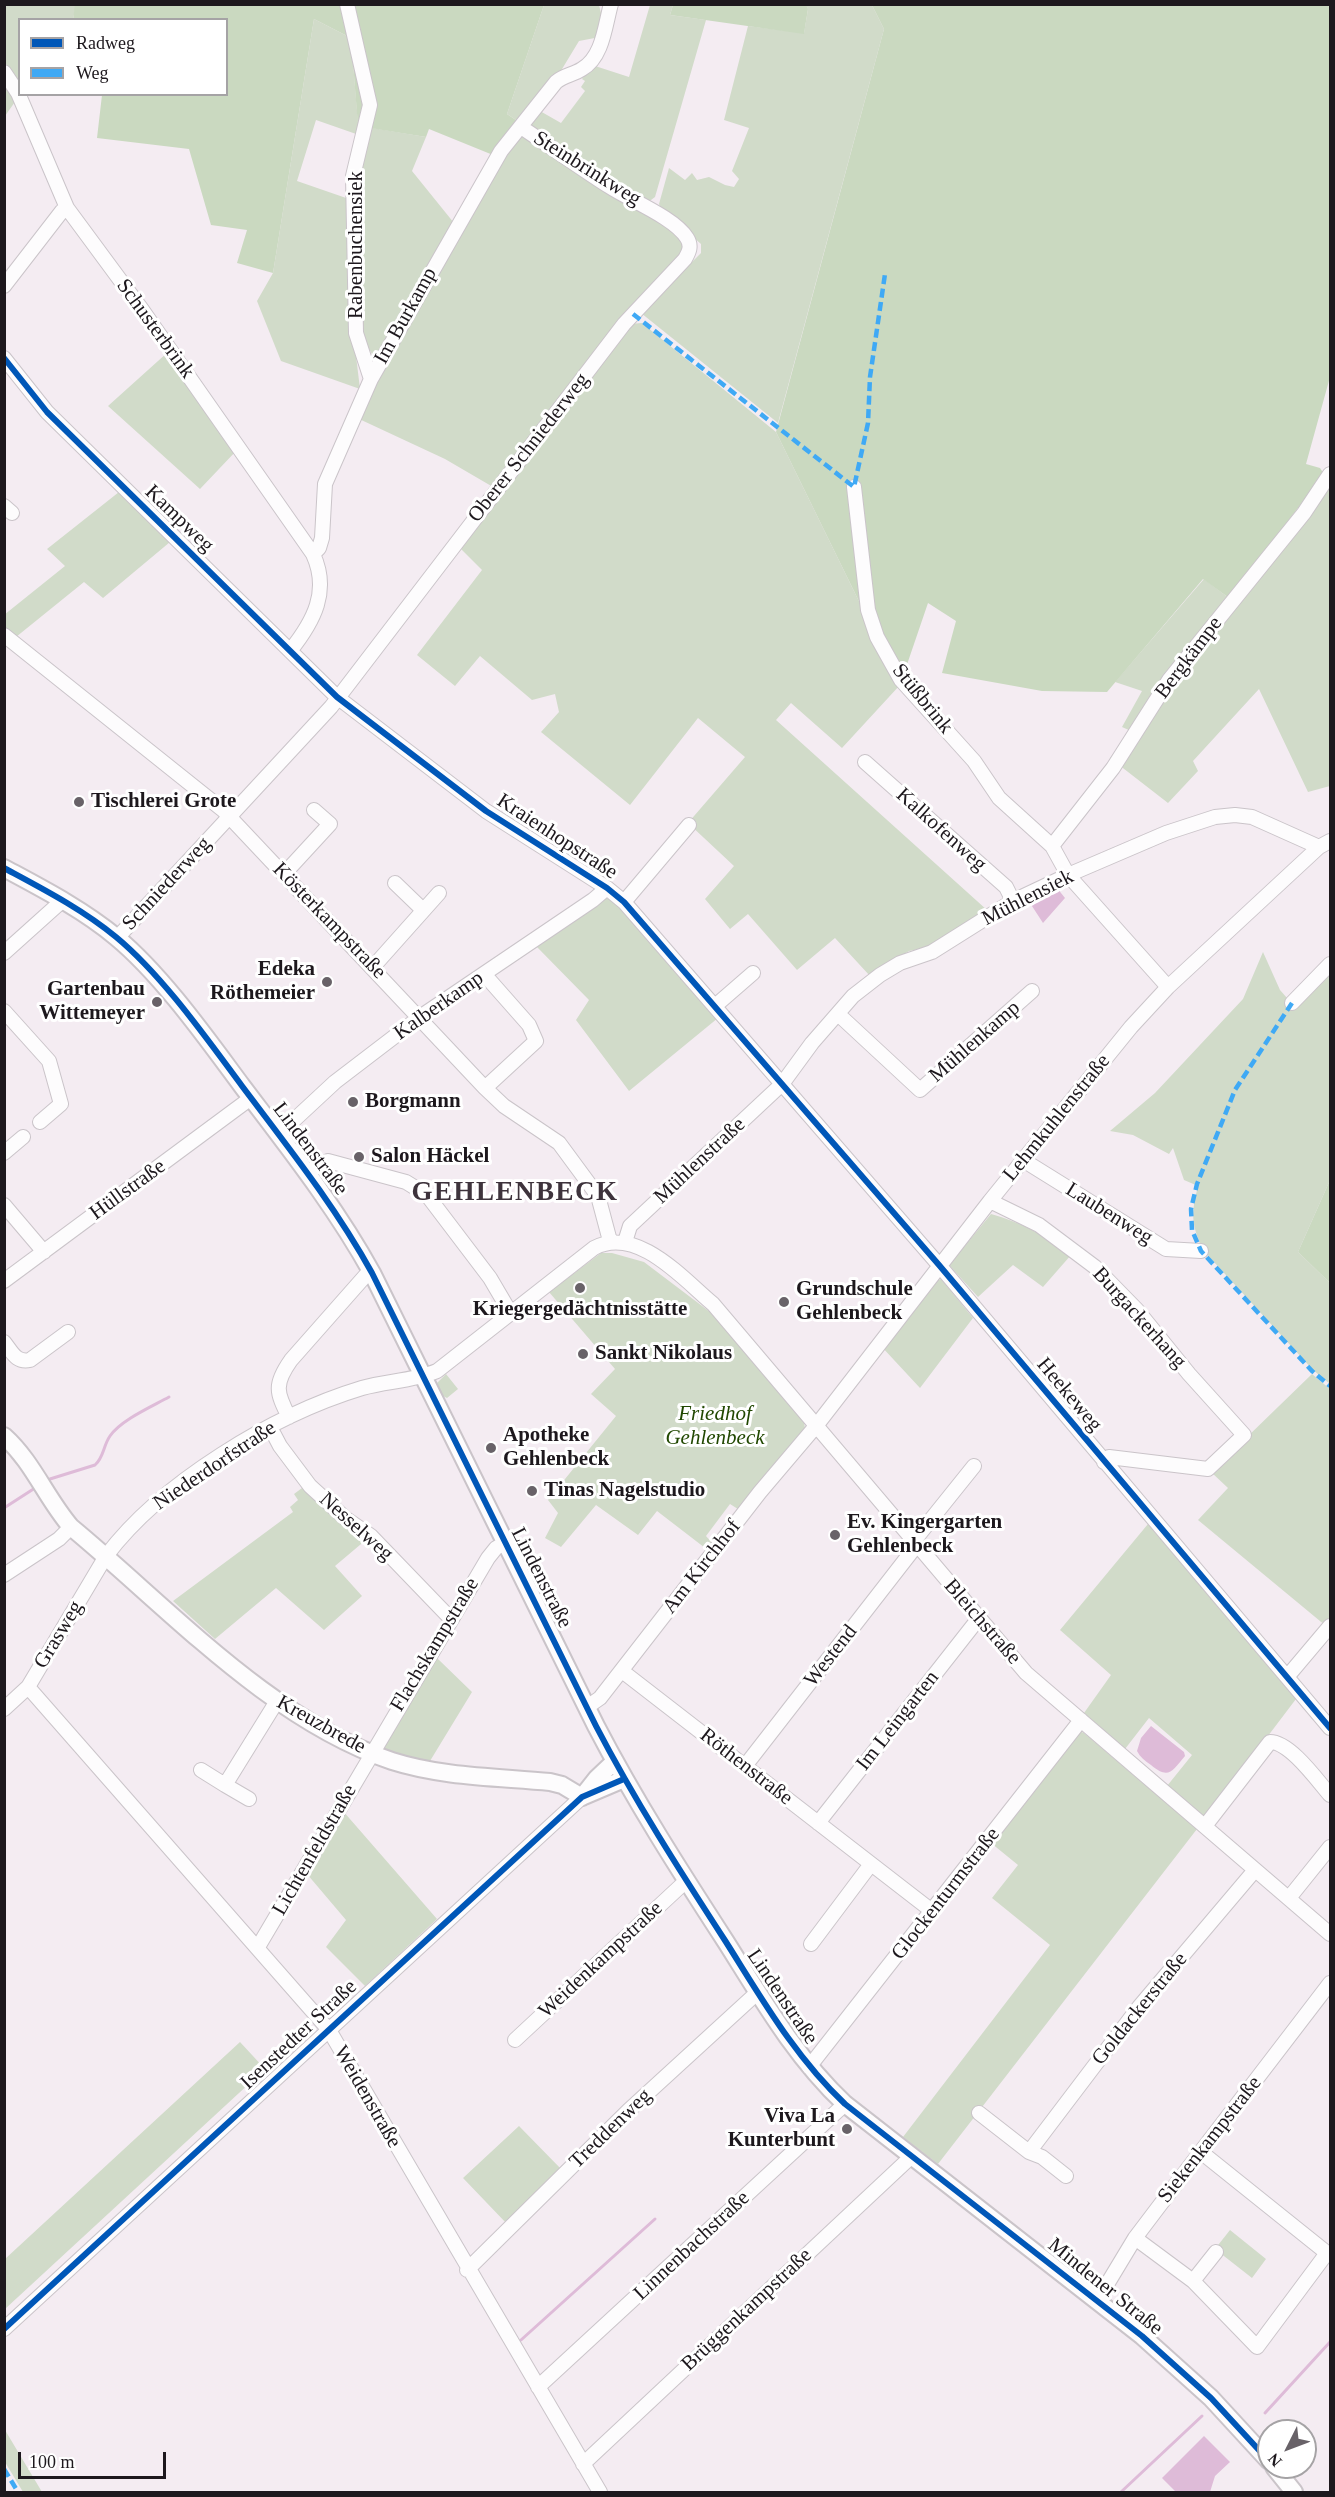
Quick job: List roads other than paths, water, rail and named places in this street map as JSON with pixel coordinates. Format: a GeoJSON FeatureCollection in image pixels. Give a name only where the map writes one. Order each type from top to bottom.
{"type":"FeatureCollection","features":[{"type":"Feature","properties":{"kind":"main road","name":"Lindenstraße"},"geometry":{"type":"LineString","coordinates":[[4,868],[63,900],[117,938],[179,1005],[308,1172],[348,1230],[372,1273],[624,1779],[686,1881],[758,1992],[809,2067],[846,2104],[993,2220]]}},
{"type":"Feature","properties":{"kind":"main road"},"geometry":{"type":"LineString","coordinates":[[4,1436],[28,1461],[60,1514],[71,1527],[106,1556]]}},
{"type":"Feature","properties":{"kind":"main road","name":"Kreuzbrede"},"geometry":{"type":"LineString","coordinates":[[106,1556],[246,1678],[277,1701],[371,1753],[432,1771],[549,1782],[562,1785],[582,1797]]}},
{"type":"Feature","properties":{"kind":"main road","name":"Isenstedter Straße"},"geometry":{"type":"LineString","coordinates":[[582,1797],[615,1761]]}},
{"type":"Feature","properties":{"kind":"main road","name":"Isenstedter Straße"},"geometry":{"type":"LineString","coordinates":[[582,1797],[624,1779]]}},
{"type":"Feature","properties":{"kind":"main road","name":"Mindener Straße"},"geometry":{"type":"LineString","coordinates":[[993,2220],[1142,2336],[1211,2398],[1257,2448]]}},
{"type":"Feature","properties":{"kind":"main road"},"geometry":{"type":"LineString","coordinates":[[1283,2479],[1294,2493]]}},
{"type":"Feature","properties":{"kind":"street","name":"Rabenbuchensiek"},"geometry":{"type":"LineString","coordinates":[[347,4],[370,105],[353,176],[356,333],[371,379]]}},
{"type":"Feature","properties":{"kind":"street"},"geometry":{"type":"LineString","coordinates":[[603,4],[607,19]]}},
{"type":"Feature","properties":{"kind":"street","name":"Im Burkamp"},"geometry":{"type":"LineString","coordinates":[[313,554],[319,548],[322,538],[325,484],[371,379],[501,151],[556,82],[564,75],[583,69],[588,63],[599,47],[611,4]]}},
{"type":"Feature","properties":{"kind":"street","name":"Schusterbrink"},"geometry":{"type":"LineString","coordinates":[[4,72],[18,93]]}},
{"type":"Feature","properties":{"kind":"street","name":"Schusterbrink"},"geometry":{"type":"LineString","coordinates":[[19,96],[68,208],[150,320],[313,554]]}},
{"type":"Feature","properties":{"kind":"street","name":"Steinbrinkweg"},"geometry":{"type":"LineString","coordinates":[[521,127],[612,188],[652,209]]}},
{"type":"Feature","properties":{"kind":"street"},"geometry":{"type":"LineString","coordinates":[[4,286],[62,211],[68,208]]}},
{"type":"Feature","properties":{"kind":"street","name":"Oberer Schniederweg"},"geometry":{"type":"LineString","coordinates":[[337,697],[624,324],[685,259],[690,244],[685,235],[652,209]]}},
{"type":"Feature","properties":{"kind":"street","name":"Kampweg"},"geometry":{"type":"LineString","coordinates":[[4,358],[47,412],[337,697]]}},
{"type":"Feature","properties":{"kind":"street","name":"Bergkämpe"},"geometry":{"type":"LineString","coordinates":[[1052,846],[1113,768],[1169,680],[1304,513],[1330,474]]}},
{"type":"Feature","properties":{"kind":"street","name":"Stüßbrink"},"geometry":{"type":"LineString","coordinates":[[854,487],[867,610],[877,637],[901,680],[974,761],[999,798],[1052,846],[1068,875],[1168,987]]}},
{"type":"Feature","properties":{"kind":"street"},"geometry":{"type":"LineString","coordinates":[[290,651],[301,638],[321,594],[320,572],[313,554]]}},
{"type":"Feature","properties":{"kind":"street","name":"Kösterkampstraße"},"geometry":{"type":"LineString","coordinates":[[4,635],[230,817],[485,1088],[504,1106],[559,1143],[598,1196],[610,1241]]}},
{"type":"Feature","properties":{"kind":"street","name":"Schniederweg"},"geometry":{"type":"LineString","coordinates":[[117,938],[331,707],[337,697]]}},
{"type":"Feature","properties":{"kind":"street","name":"Kraienhopstraße"},"geometry":{"type":"LineString","coordinates":[[337,697],[493,817],[607,888],[624,902],[782,1084]]}},
{"type":"Feature","properties":{"kind":"street","name":"Kalkofenweg"},"geometry":{"type":"LineString","coordinates":[[865,762],[1006,887],[1013,901]]}},
{"type":"Feature","properties":{"kind":"street"},"geometry":{"type":"LineString","coordinates":[[284,874],[330,824],[314,810]]}},
{"type":"Feature","properties":{"kind":"street","name":"Mühlensiek"},"geometry":{"type":"LineString","coordinates":[[782,1084],[812,1043],[853,996],[880,975],[919,955],[932,952],[1013,901],[1068,875],[1166,833],[1215,818],[1235,815],[1252,817],[1325,844]]}},
{"type":"Feature","properties":{"kind":"street"},"geometry":{"type":"LineString","coordinates":[[624,902],[689,825]]}},
{"type":"Feature","properties":{"kind":"street","name":"Lehmkuhlenstraße"},"geometry":{"type":"LineString","coordinates":[[816,1426],[939,1265],[1125,1035],[1168,987],[1325,844]]}},
{"type":"Feature","properties":{"kind":"street"},"geometry":{"type":"LineString","coordinates":[[394,883],[423,910]]}},
{"type":"Feature","properties":{"kind":"street","name":"Kalberkamp"},"geometry":{"type":"LineString","coordinates":[[279,1134],[335,1082],[420,1017],[593,900],[607,888]]}},
{"type":"Feature","properties":{"kind":"street"},"geometry":{"type":"LineString","coordinates":[[373,967],[439,893]]}},
{"type":"Feature","properties":{"kind":"street"},"geometry":{"type":"LineString","coordinates":[[4,953],[63,900]]}},
{"type":"Feature","properties":{"kind":"street"},"geometry":{"type":"LineString","coordinates":[[1292,1003],[1330,964]]}},
{"type":"Feature","properties":{"kind":"street"},"geometry":{"type":"LineString","coordinates":[[715,1006],[753,973]]}},
{"type":"Feature","properties":{"kind":"street"},"geometry":{"type":"LineString","coordinates":[[484,974],[529,1025],[536,1041],[485,1088]]}},
{"type":"Feature","properties":{"kind":"street","name":"Mühlenkamp"},"geometry":{"type":"LineString","coordinates":[[838,1014],[920,1090],[1032,991]]}},
{"type":"Feature","properties":{"kind":"street"},"geometry":{"type":"LineString","coordinates":[[4,1011],[49,1061],[61,1104],[40,1122]]}},
{"type":"Feature","properties":{"kind":"street","name":"Mühlenstraße"},"geometry":{"type":"LineString","coordinates":[[625,1242],[630,1226],[782,1084]]}},
{"type":"Feature","properties":{"kind":"street","name":"Heekeweg"},"geometry":{"type":"LineString","coordinates":[[782,1084],[939,1265],[1330,1728]]}},
{"type":"Feature","properties":{"kind":"street","name":"Hüllstraße"},"geometry":{"type":"LineString","coordinates":[[4,1281],[251,1098]]}},
{"type":"Feature","properties":{"kind":"street"},"geometry":{"type":"LineString","coordinates":[[4,1153],[23,1137]]}},
{"type":"Feature","properties":{"kind":"street","name":"Laubenweg"},"geometry":{"type":"LineString","coordinates":[[1023,1160],[1166,1249],[1201,1251]]}},
{"type":"Feature","properties":{"kind":"street"},"geometry":{"type":"LineString","coordinates":[[308,1172],[328,1161],[406,1182],[421,1190],[433,1200],[490,1278],[510,1312]]}},
{"type":"Feature","properties":{"kind":"street","name":"Burgackerhang"},"geometry":{"type":"LineString","coordinates":[[990,1201],[1040,1225],[1095,1267],[1137,1310],[1189,1374],[1244,1435],[1208,1469],[1109,1457],[1104,1462]]}},
{"type":"Feature","properties":{"kind":"street"},"geometry":{"type":"LineString","coordinates":[[4,1205],[44,1252]]}},
{"type":"Feature","properties":{"kind":"street"},"geometry":{"type":"LineString","coordinates":[[423,1377],[437,1371],[594,1248],[610,1241]]}},
{"type":"Feature","properties":{"kind":"street","name":"Bleichstraße"},"geometry":{"type":"LineString","coordinates":[[610,1241],[625,1242],[658,1257],[713,1304],[1026,1673],[1330,1934]]}},
{"type":"Feature","properties":{"kind":"street"},"geometry":{"type":"LineString","coordinates":[[288,1417],[278,1392],[281,1374],[366,1275],[372,1273]]}},
{"type":"Feature","properties":{"kind":"street"},"geometry":{"type":"LineString","coordinates":[[4,1342],[16,1358],[24,1362],[68,1332]]}},
{"type":"Feature","properties":{"kind":"street","name":"Niederdorfstraße"},"geometry":{"type":"LineString","coordinates":[[106,1556],[120,1537],[148,1509],[230,1450],[270,1427],[324,1401],[363,1388],[423,1377]]}},
{"type":"Feature","properties":{"kind":"street","name":"Am Kirchhof"},"geometry":{"type":"LineString","coordinates":[[587,1707],[600,1698],[760,1492],[816,1426]]}},
{"type":"Feature","properties":{"kind":"street","name":"Nesselweg"},"geometry":{"type":"LineString","coordinates":[[270,1427],[280,1446],[310,1486],[345,1518],[371,1536],[451,1619]]}},
{"type":"Feature","properties":{"kind":"street","name":"Westend"},"geometry":{"type":"LineString","coordinates":[[745,1766],[974,1466]]}},
{"type":"Feature","properties":{"kind":"street"},"geometry":{"type":"LineString","coordinates":[[4,1575],[59,1539],[71,1527]]}},
{"type":"Feature","properties":{"kind":"street","name":"Flachskampstraße"},"geometry":{"type":"LineString","coordinates":[[371,1753],[488,1558],[496,1548],[505,1543]]}},
{"type":"Feature","properties":{"kind":"street","name":"Grasweg"},"geometry":{"type":"LineString","coordinates":[[4,1709],[28,1688],[106,1556]]}},
{"type":"Feature","properties":{"kind":"street","name":"Im Leingarten"},"geometry":{"type":"LineString","coordinates":[[818,1823],[979,1618]]}},
{"type":"Feature","properties":{"kind":"street"},"geometry":{"type":"LineString","coordinates":[[1287,1677],[1330,1626]]}},
{"type":"Feature","properties":{"kind":"street","name":"Röthenstraße"},"geometry":{"type":"LineString","coordinates":[[622,1671],[932,1911]]}},
{"type":"Feature","properties":{"kind":"street","name":"Weidenstraße"},"geometry":{"type":"LineString","coordinates":[[28,1688],[329,2030],[467,2270],[600,2493]]}},
{"type":"Feature","properties":{"kind":"street"},"geometry":{"type":"LineString","coordinates":[[225,1785],[277,1701]]}},
{"type":"Feature","properties":{"kind":"street","name":"Glockenturmstraße"},"geometry":{"type":"LineString","coordinates":[[809,2067],[1081,1720]]}},
{"type":"Feature","properties":{"kind":"street"},"geometry":{"type":"LineString","coordinates":[[1205,1826],[1270,1742],[1276,1742],[1297,1757],[1330,1795]]}},
{"type":"Feature","properties":{"kind":"street","name":"Lichtenfeldstraße"},"geometry":{"type":"LineString","coordinates":[[258,1947],[371,1753]]}},
{"type":"Feature","properties":{"kind":"street"},"geometry":{"type":"LineString","coordinates":[[201,1770],[249,1799]]}},
{"type":"Feature","properties":{"kind":"street","name":"Isenstedter Straße"},"geometry":{"type":"LineString","coordinates":[[4,2329],[582,1797]]}},
{"type":"Feature","properties":{"kind":"street"},"geometry":{"type":"LineString","coordinates":[[1288,1898],[1330,1847]]}},
{"type":"Feature","properties":{"kind":"street"},"geometry":{"type":"LineString","coordinates":[[811,1944],[871,1864]]}},
{"type":"Feature","properties":{"kind":"street","name":"Goldackerstraße"},"geometry":{"type":"LineString","coordinates":[[1029,2152],[1139,2007],[1255,1870]]}},
{"type":"Feature","properties":{"kind":"street","name":"Weidenkampstraße"},"geometry":{"type":"LineString","coordinates":[[515,2040],[686,1881]]}},
{"type":"Feature","properties":{"kind":"street","name":"Siekenkampstraße"},"geometry":{"type":"LineString","coordinates":[[1097,2301],[1135,2238],[1330,1983]]}},
{"type":"Feature","properties":{"kind":"street","name":"Treddenweg"},"geometry":{"type":"LineString","coordinates":[[467,2270],[628,2111],[758,1992]]}},
{"type":"Feature","properties":{"kind":"street","name":"Linnenbachstraße"},"geometry":{"type":"LineString","coordinates":[[538,2387],[846,2104]]}},
{"type":"Feature","properties":{"kind":"street"},"geometry":{"type":"LineString","coordinates":[[979,2113],[1029,2152],[1042,2157],[1066,2175]]}},
{"type":"Feature","properties":{"kind":"street"},"geometry":{"type":"LineString","coordinates":[[1135,2238],[1194,2282],[1257,2347],[1328,2253],[1201,2152]]}},
{"type":"Feature","properties":{"kind":"street","name":"Brüggenkampstraße"},"geometry":{"type":"LineString","coordinates":[[582,2463],[912,2156]]}},
{"type":"Feature","properties":{"kind":"street"},"geometry":{"type":"LineString","coordinates":[[1194,2282],[1216,2252]]}},
{"type":"Feature","properties":{"kind":"waterway"},"geometry":{"type":"LineString","coordinates":[[50,1479],[95,1465],[115,1430],[137,1414],[169,1397]]}},
{"type":"Feature","properties":{"kind":"waterway"},"geometry":{"type":"LineString","coordinates":[[4,1508],[35,1488]]}},
{"type":"Feature","properties":{"kind":"waterway"},"geometry":{"type":"LineString","coordinates":[[521,2340],[655,2219]]}},
{"type":"Feature","properties":{"kind":"waterway"},"geometry":{"type":"LineString","coordinates":[[1265,2413],[1330,2342]]}},
{"type":"Feature","properties":{"kind":"waterway"},"geometry":{"type":"LineString","coordinates":[[1121,2492],[1202,2416]]}},
{"type":"Feature","properties":{"kind":"place","name":"Tischlerei Grote"},"geometry":{"type":"Point","coordinates":[79,802]}},
{"type":"Feature","properties":{"kind":"place","name":"Edeka Röthemeier"},"geometry":{"type":"Point","coordinates":[327,982]}},
{"type":"Feature","properties":{"kind":"place","name":"Gartenbau Wittemeyer"},"geometry":{"type":"Point","coordinates":[157,1002]}},
{"type":"Feature","properties":{"kind":"place","name":"Borgmann"},"geometry":{"type":"Point","coordinates":[353,1102]}},
{"type":"Feature","properties":{"kind":"place","name":"Salon Häckel"},"geometry":{"type":"Point","coordinates":[359,1157]}},
{"type":"Feature","properties":{"kind":"place","name":"Kriegergedächtnisstätte"},"geometry":{"type":"Point","coordinates":[580,1288]}},
{"type":"Feature","properties":{"kind":"place","name":"Grundschule Gehlenbeck"},"geometry":{"type":"Point","coordinates":[784,1302]}},
{"type":"Feature","properties":{"kind":"place","name":"Sankt Nikolaus"},"geometry":{"type":"Point","coordinates":[583,1354]}},
{"type":"Feature","properties":{"kind":"place","name":"Apotheke Gehlenbeck"},"geometry":{"type":"Point","coordinates":[491,1448]}},
{"type":"Feature","properties":{"kind":"place","name":"Tinas Nagelstudio"},"geometry":{"type":"Point","coordinates":[532,1491]}},
{"type":"Feature","properties":{"kind":"place","name":"Ev. Kingergarten Gehlenbeck"},"geometry":{"type":"Point","coordinates":[835,1535]}},
{"type":"Feature","properties":{"kind":"place","name":"Viva La Kunterbunt"},"geometry":{"type":"Point","coordinates":[847,2129]}},
{"type":"Feature","properties":{"kind":"district","name":"GEHLENBECK"},"geometry":{"type":"Point","coordinates":[515,1193]}},
{"type":"Feature","properties":{"kind":"park label","name":"Friedhof Gehlenbeck"},"geometry":{"type":"Point","coordinates":[715,1426]}}]}
